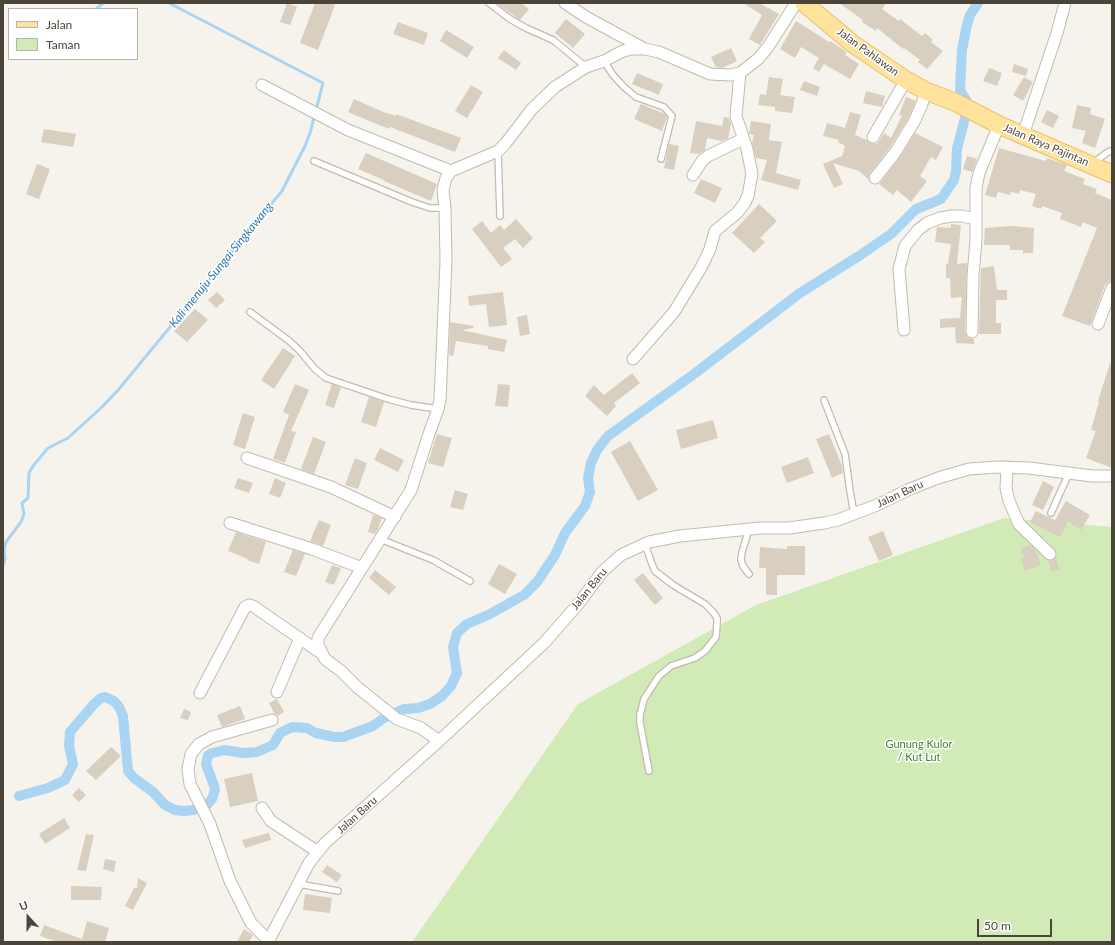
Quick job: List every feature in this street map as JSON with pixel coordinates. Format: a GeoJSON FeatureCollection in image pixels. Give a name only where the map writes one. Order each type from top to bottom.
{"type":"FeatureCollection","features":[{"type":"Feature","properties":{"kind":"main road","name":"Jalan Pahlawan"},"geometry":{"type":"LineString","coordinates":[[804,3],[853,44],[906,80],[958,103],[981,116]]}},
{"type":"Feature","properties":{"kind":"main road","name":"Jalan Raya Pajintan"},"geometry":{"type":"LineString","coordinates":[[981,116],[1112,174]]}},
{"type":"Feature","properties":{"kind":"street"},"geometry":{"type":"LineString","coordinates":[[565,3],[618,36],[646,49],[659,52],[710,74],[730,75],[740,73],[758,59],[768,48],[796,3]]}},
{"type":"Feature","properties":{"kind":"street"},"geometry":{"type":"LineString","coordinates":[[1023,135],[1057,33],[1065,3]]}},
{"type":"Feature","properties":{"kind":"street"},"geometry":{"type":"LineString","coordinates":[[439,741],[421,728],[397,719],[357,687],[341,671],[325,659],[318,645],[318,638],[411,490],[438,409],[440,400],[446,261],[445,208],[443,190],[446,178],[451,171],[498,151],[532,109],[554,87],[586,67],[604,61],[630,49],[646,49]]}},
{"type":"Feature","properties":{"kind":"street"},"geometry":{"type":"LineString","coordinates":[[633,359],[674,312],[702,266],[710,249],[715,231],[737,213],[748,196],[752,174],[736,116],[740,73]]}},
{"type":"Feature","properties":{"kind":"street"},"geometry":{"type":"LineString","coordinates":[[873,136],[906,80]]}},
{"type":"Feature","properties":{"kind":"street"},"geometry":{"type":"LineString","coordinates":[[262,86],[348,130],[451,171]]}},
{"type":"Feature","properties":{"kind":"street"},"geometry":{"type":"LineString","coordinates":[[875,178],[895,153],[931,92]]}},
{"type":"Feature","properties":{"kind":"street"},"geometry":{"type":"LineString","coordinates":[[972,332],[976,188],[979,173],[999,125]]}},
{"type":"Feature","properties":{"kind":"street"},"geometry":{"type":"LineString","coordinates":[[693,175],[702,161],[708,156],[743,139]]}},
{"type":"Feature","properties":{"kind":"street"},"geometry":{"type":"LineString","coordinates":[[904,330],[899,269],[905,246],[918,230],[927,223],[952,216],[976,218]]}},
{"type":"Feature","properties":{"kind":"street"},"geometry":{"type":"LineString","coordinates":[[1098,324],[1112,288]]}},
{"type":"Feature","properties":{"kind":"street"},"geometry":{"type":"LineString","coordinates":[[247,458],[331,486],[395,517]]}},
{"type":"Feature","properties":{"kind":"street"},"geometry":{"type":"LineString","coordinates":[[1007,467],[1006,488],[1008,501],[1018,524],[1050,554]]}},
{"type":"Feature","properties":{"kind":"street","name":"Jalan Baru"},"geometry":{"type":"LineString","coordinates":[[268,942],[309,863],[325,843],[439,741],[544,643],[580,602],[602,572],[622,555],[645,544],[664,538],[749,529],[789,528],[824,523],[854,515],[910,489],[938,478],[969,469],[1007,467],[1029,468],[1092,476],[1112,476]]}},
{"type":"Feature","properties":{"kind":"street"},"geometry":{"type":"LineString","coordinates":[[230,523],[312,548],[362,568]]}},
{"type":"Feature","properties":{"kind":"street"},"geometry":{"type":"LineString","coordinates":[[200,693],[245,607],[249,605],[253,606],[321,652]]}},
{"type":"Feature","properties":{"kind":"street"},"geometry":{"type":"LineString","coordinates":[[277,692],[300,638]]}},
{"type":"Feature","properties":{"kind":"street"},"geometry":{"type":"LineString","coordinates":[[268,942],[251,923],[230,882],[210,824],[190,784],[188,769],[191,754],[199,744],[212,737],[272,720]]}},
{"type":"Feature","properties":{"kind":"street"},"geometry":{"type":"LineString","coordinates":[[262,808],[271,821],[318,852]]}},
{"type":"Feature","properties":{"kind":"lane"},"geometry":{"type":"LineString","coordinates":[[489,3],[516,22],[553,40],[586,67]]}},
{"type":"Feature","properties":{"kind":"lane"},"geometry":{"type":"LineString","coordinates":[[604,61],[624,88],[636,97],[664,107],[672,116],[660,159]]}},
{"type":"Feature","properties":{"kind":"lane"},"geometry":{"type":"LineString","coordinates":[[498,151],[500,216]]}},
{"type":"Feature","properties":{"kind":"lane"},"geometry":{"type":"LineString","coordinates":[[1091,165],[1108,152],[1112,151]]}},
{"type":"Feature","properties":{"kind":"lane"},"geometry":{"type":"LineString","coordinates":[[314,161],[412,202],[430,208],[445,208]]}},
{"type":"Feature","properties":{"kind":"lane"},"geometry":{"type":"LineString","coordinates":[[250,312],[288,340],[299,350],[315,369],[326,378],[394,401],[438,409]]}},
{"type":"Feature","properties":{"kind":"lane"},"geometry":{"type":"LineString","coordinates":[[824,400],[845,454],[854,515]]}},
{"type":"Feature","properties":{"kind":"lane"},"geometry":{"type":"LineString","coordinates":[[1051,514],[1069,473]]}},
{"type":"Feature","properties":{"kind":"lane"},"geometry":{"type":"LineString","coordinates":[[749,529],[741,560],[743,566],[749,574]]}},
{"type":"Feature","properties":{"kind":"lane"},"geometry":{"type":"LineString","coordinates":[[380,539],[433,560],[470,581]]}},
{"type":"Feature","properties":{"kind":"lane"},"geometry":{"type":"LineString","coordinates":[[645,544],[655,570],[673,585],[705,604],[717,618],[716,637],[705,651],[695,658],[671,666],[659,676],[644,699],[640,714],[640,723],[649,771]]}},
{"type":"Feature","properties":{"kind":"lane"},"geometry":{"type":"LineString","coordinates":[[299,884],[338,891]]}},
{"type":"Feature","properties":{"kind":"green space","name":"Gunung Kulor / Kut Lut"},"geometry":{"type":"Polygon","coordinates":[[[1004,518],[1112,527],[1112,942],[412,942],[578,704],[756,605],[1004,518]]]}},
{"type":"Feature","properties":{"kind":"building"},"geometry":{"type":"Polygon","coordinates":[[[287,3],[297,7],[290,25],[280,22],[287,3]]]}},
{"type":"Feature","properties":{"kind":"building"},"geometry":{"type":"Polygon","coordinates":[[[315,3],[329,3],[335,5],[318,50],[300,43],[315,3]]]}},
{"type":"Feature","properties":{"kind":"building"},"geometry":{"type":"Polygon","coordinates":[[[496,3],[521,3],[529,9],[520,20],[496,3]]]}},
{"type":"Feature","properties":{"kind":"building"},"geometry":{"type":"Polygon","coordinates":[[[743,3],[759,3],[779,14],[760,45],[749,39],[762,15],[743,3]]]}},
{"type":"Feature","properties":{"kind":"building"},"geometry":{"type":"Polygon","coordinates":[[[839,3],[886,3],[882,9],[899,21],[900,19],[922,36],[925,33],[933,40],[931,42],[943,51],[927,69],[918,62],[920,60],[904,48],[903,49],[877,28],[876,31],[862,22],[863,20],[839,3]]]}},
{"type":"Feature","properties":{"kind":"building"},"geometry":{"type":"Polygon","coordinates":[[[566,19],[585,34],[573,48],[555,33],[566,19]]]}},
{"type":"Feature","properties":{"kind":"building"},"geometry":{"type":"Polygon","coordinates":[[[796,21],[847,52],[845,55],[859,64],[850,79],[824,64],[819,72],[813,68],[819,58],[801,47],[795,58],[780,49],[796,21]]]}},
{"type":"Feature","properties":{"kind":"building"},"geometry":{"type":"Polygon","coordinates":[[[398,22],[428,33],[424,45],[393,34],[398,22]]]}},
{"type":"Feature","properties":{"kind":"building"},"geometry":{"type":"Polygon","coordinates":[[[446,30],[474,47],[467,58],[440,41],[446,30]]]}},
{"type":"Feature","properties":{"kind":"building"},"geometry":{"type":"Polygon","coordinates":[[[731,48],[737,61],[722,68],[716,67],[711,57],[731,48]]]}},
{"type":"Feature","properties":{"kind":"building"},"geometry":{"type":"Polygon","coordinates":[[[504,50],[521,63],[516,70],[498,58],[504,50]]]}},
{"type":"Feature","properties":{"kind":"building"},"geometry":{"type":"Polygon","coordinates":[[[1014,64],[1028,69],[1026,76],[1012,72],[1014,64]]]}},
{"type":"Feature","properties":{"kind":"building"},"geometry":{"type":"Polygon","coordinates":[[[989,68],[1002,73],[997,86],[983,81],[989,68]]]}},
{"type":"Feature","properties":{"kind":"building"},"geometry":{"type":"Polygon","coordinates":[[[637,73],[663,84],[659,95],[632,84],[637,73]]]}},
{"type":"Feature","properties":{"kind":"building"},"geometry":{"type":"Polygon","coordinates":[[[769,77],[783,79],[780,95],[795,97],[792,113],[775,111],[775,107],[758,105],[760,94],[766,95],[769,77]]]}},
{"type":"Feature","properties":{"kind":"building"},"geometry":{"type":"Polygon","coordinates":[[[1024,77],[1033,82],[1023,101],[1013,95],[1024,77]]]}},
{"type":"Feature","properties":{"kind":"building"},"geometry":{"type":"Polygon","coordinates":[[[804,81],[820,87],[817,96],[800,90],[804,81]]]}},
{"type":"Feature","properties":{"kind":"building"},"geometry":{"type":"Polygon","coordinates":[[[471,85],[483,92],[467,118],[455,111],[471,85]]]}},
{"type":"Feature","properties":{"kind":"building"},"geometry":{"type":"Polygon","coordinates":[[[866,91],[885,96],[882,107],[863,103],[866,91]]]}},
{"type":"Feature","properties":{"kind":"building"},"geometry":{"type":"Polygon","coordinates":[[[906,97],[916,101],[909,117],[868,179],[859,171],[833,163],[843,184],[834,188],[823,164],[842,156],[845,146],[838,142],[839,140],[823,136],[827,123],[845,128],[850,112],[861,115],[855,135],[867,140],[870,143],[877,144],[884,133],[891,138],[902,116],[899,115],[906,97]]]}},
{"type":"Feature","properties":{"kind":"building"},"geometry":{"type":"Polygon","coordinates":[[[354,99],[383,112],[396,116],[396,114],[461,138],[455,152],[390,127],[390,129],[348,112],[354,99]]]}},
{"type":"Feature","properties":{"kind":"building"},"geometry":{"type":"Polygon","coordinates":[[[641,104],[665,114],[667,117],[662,131],[634,119],[641,104]]]}},
{"type":"Feature","properties":{"kind":"building"},"geometry":{"type":"Polygon","coordinates":[[[1077,105],[1091,108],[1090,114],[1105,119],[1095,148],[1082,143],[1086,131],[1072,128],[1077,105]]]}},
{"type":"Feature","properties":{"kind":"building"},"geometry":{"type":"Polygon","coordinates":[[[1047,110],[1059,116],[1053,128],[1041,122],[1047,110]]]}},
{"type":"Feature","properties":{"kind":"building"},"geometry":{"type":"Polygon","coordinates":[[[724,117],[729,118],[731,123],[728,139],[722,141],[707,138],[705,150],[699,154],[690,153],[696,121],[722,126],[724,117]]]}},
{"type":"Feature","properties":{"kind":"building"},"geometry":{"type":"Polygon","coordinates":[[[751,121],[771,124],[769,140],[782,142],[776,173],[801,180],[798,190],[761,180],[767,160],[756,158],[752,143],[754,135],[749,134],[751,121]]]}},
{"type":"Feature","properties":{"kind":"building"},"geometry":{"type":"Polygon","coordinates":[[[44,129],[76,134],[73,147],[41,142],[44,129]]]}},
{"type":"Feature","properties":{"kind":"building"},"geometry":{"type":"Polygon","coordinates":[[[915,133],[943,147],[936,160],[931,157],[920,176],[927,181],[911,202],[897,190],[893,195],[879,184],[900,157],[915,133]]]}},
{"type":"Feature","properties":{"kind":"building"},"geometry":{"type":"Polygon","coordinates":[[[669,144],[679,146],[674,170],[664,168],[669,144]]]}},
{"type":"Feature","properties":{"kind":"building"},"geometry":{"type":"Polygon","coordinates":[[[999,148],[1046,161],[1047,158],[1067,165],[1064,171],[1085,179],[1083,184],[1097,189],[1095,193],[1112,200],[1112,281],[1105,285],[1090,326],[1062,316],[1097,228],[1083,222],[1081,227],[1060,219],[1062,213],[1042,206],[1041,209],[1032,206],[1036,194],[1020,190],[1019,194],[1011,192],[1010,195],[998,192],[996,198],[985,195],[999,148]]]}},
{"type":"Feature","properties":{"kind":"building"},"geometry":{"type":"Polygon","coordinates":[[[366,153],[437,184],[431,201],[358,169],[366,153]]]}},
{"type":"Feature","properties":{"kind":"building"},"geometry":{"type":"Polygon","coordinates":[[[967,156],[977,159],[972,172],[963,169],[967,156]]]}},
{"type":"Feature","properties":{"kind":"building"},"geometry":{"type":"Polygon","coordinates":[[[37,164],[50,169],[39,199],[26,194],[37,164]]]}},
{"type":"Feature","properties":{"kind":"building"},"geometry":{"type":"Polygon","coordinates":[[[701,179],[722,188],[715,203],[694,193],[701,179]]]}},
{"type":"Feature","properties":{"kind":"building"},"geometry":{"type":"Polygon","coordinates":[[[759,204],[777,221],[760,238],[765,242],[754,253],[732,233],[759,204]]]}},
{"type":"Feature","properties":{"kind":"building"},"geometry":{"type":"Polygon","coordinates":[[[516,219],[533,238],[523,248],[515,239],[503,248],[512,259],[501,267],[472,229],[482,221],[491,233],[500,225],[504,230],[516,219]]]}},
{"type":"Feature","properties":{"kind":"building"},"geometry":{"type":"Polygon","coordinates":[[[951,224],[961,225],[957,264],[967,263],[965,332],[968,338],[974,339],[974,344],[956,343],[955,327],[940,328],[940,319],[960,318],[962,297],[951,298],[950,278],[946,278],[946,264],[948,264],[951,244],[935,242],[937,227],[951,228],[951,224]]]}},
{"type":"Feature","properties":{"kind":"building"},"geometry":{"type":"Polygon","coordinates":[[[1011,226],[1034,228],[1033,253],[1023,253],[1023,250],[1010,250],[1010,245],[984,245],[985,228],[1011,226]]]}},
{"type":"Feature","properties":{"kind":"building"},"geometry":{"type":"Polygon","coordinates":[[[994,266],[997,290],[1007,290],[1007,300],[996,300],[996,323],[1001,323],[1001,334],[979,334],[981,268],[994,266]]]}},
{"type":"Feature","properties":{"kind":"building"},"geometry":{"type":"Polygon","coordinates":[[[217,292],[225,300],[216,308],[208,300],[217,292]]]}},
{"type":"Feature","properties":{"kind":"building"},"geometry":{"type":"Polygon","coordinates":[[[503,292],[507,325],[489,327],[486,304],[469,306],[468,296],[503,292]]]}},
{"type":"Feature","properties":{"kind":"building"},"geometry":{"type":"Polygon","coordinates":[[[195,309],[208,320],[187,342],[174,331],[195,309]]]}},
{"type":"Feature","properties":{"kind":"building"},"geometry":{"type":"Polygon","coordinates":[[[527,315],[530,334],[520,336],[517,317],[527,315]]]}},
{"type":"Feature","properties":{"kind":"building"},"geometry":{"type":"Polygon","coordinates":[[[450,322],[474,326],[473,328],[462,330],[507,340],[504,352],[488,349],[488,346],[456,341],[453,356],[449,355],[450,322]]]}},
{"type":"Feature","properties":{"kind":"building"},"geometry":{"type":"Polygon","coordinates":[[[283,348],[295,356],[274,389],[261,380],[283,348]]]}},
{"type":"Feature","properties":{"kind":"building"},"geometry":{"type":"Polygon","coordinates":[[[1110,363],[1112,364],[1112,468],[1086,458],[1096,431],[1091,430],[1110,363]]]}},
{"type":"Feature","properties":{"kind":"building"},"geometry":{"type":"Polygon","coordinates":[[[632,373],[640,383],[614,403],[616,406],[607,416],[585,396],[594,385],[604,395],[632,373]]]}},
{"type":"Feature","properties":{"kind":"building"},"geometry":{"type":"Polygon","coordinates":[[[295,384],[309,390],[291,431],[296,432],[285,463],[273,459],[289,415],[283,412],[295,384]]]}},
{"type":"Feature","properties":{"kind":"building"},"geometry":{"type":"Polygon","coordinates":[[[332,384],[341,388],[334,408],[325,405],[332,384]]]}},
{"type":"Feature","properties":{"kind":"building"},"geometry":{"type":"Polygon","coordinates":[[[498,384],[510,385],[508,407],[495,406],[498,384]]]}},
{"type":"Feature","properties":{"kind":"building"},"geometry":{"type":"Polygon","coordinates":[[[369,397],[384,402],[376,427],[361,422],[369,397]]]}},
{"type":"Feature","properties":{"kind":"building"},"geometry":{"type":"Polygon","coordinates":[[[243,413],[255,417],[245,449],[233,445],[243,413]]]}},
{"type":"Feature","properties":{"kind":"building"},"geometry":{"type":"Polygon","coordinates":[[[713,420],[718,438],[681,449],[676,430],[713,420]]]}},
{"type":"Feature","properties":{"kind":"building"},"geometry":{"type":"Polygon","coordinates":[[[437,434],[452,438],[443,467],[428,463],[437,434]]]}},
{"type":"Feature","properties":{"kind":"building"},"geometry":{"type":"Polygon","coordinates":[[[829,434],[842,466],[843,473],[832,478],[816,439],[829,434]]]}},
{"type":"Feature","properties":{"kind":"building"},"geometry":{"type":"Polygon","coordinates":[[[313,437],[326,442],[314,474],[301,469],[313,437]]]}},
{"type":"Feature","properties":{"kind":"building"},"geometry":{"type":"Polygon","coordinates":[[[630,441],[658,490],[638,501],[611,452],[630,441]]]}},
{"type":"Feature","properties":{"kind":"building"},"geometry":{"type":"Polygon","coordinates":[[[380,448],[404,460],[398,472],[374,460],[380,448]]]}},
{"type":"Feature","properties":{"kind":"building"},"geometry":{"type":"Polygon","coordinates":[[[808,457],[814,473],[787,483],[781,467],[808,457]]]}},
{"type":"Feature","properties":{"kind":"building"},"geometry":{"type":"Polygon","coordinates":[[[355,458],[367,463],[358,489],[345,485],[355,458]]]}},
{"type":"Feature","properties":{"kind":"building"},"geometry":{"type":"Polygon","coordinates":[[[238,478],[253,483],[249,493],[234,488],[238,478]]]}},
{"type":"Feature","properties":{"kind":"building"},"geometry":{"type":"Polygon","coordinates":[[[275,478],[286,483],[280,498],[269,494],[275,478]]]}},
{"type":"Feature","properties":{"kind":"building"},"geometry":{"type":"Polygon","coordinates":[[[1043,481],[1054,487],[1043,510],[1032,505],[1043,481]]]}},
{"type":"Feature","properties":{"kind":"building"},"geometry":{"type":"Polygon","coordinates":[[[455,490],[468,494],[463,510],[450,507],[455,490]]]}},
{"type":"Feature","properties":{"kind":"building"},"geometry":{"type":"Polygon","coordinates":[[[1066,501],[1090,515],[1081,530],[1068,522],[1060,537],[1030,522],[1036,511],[1055,520],[1066,501]]]}},
{"type":"Feature","properties":{"kind":"building"},"geometry":{"type":"Polygon","coordinates":[[[373,515],[382,518],[375,534],[368,532],[373,515]]]}},
{"type":"Feature","properties":{"kind":"building"},"geometry":{"type":"Polygon","coordinates":[[[319,520],[331,525],[323,546],[310,541],[319,520]]]}},
{"type":"Feature","properties":{"kind":"building"},"geometry":{"type":"Polygon","coordinates":[[[883,531],[893,555],[879,561],[868,537],[883,531]]]}},
{"type":"Feature","properties":{"kind":"building"},"geometry":{"type":"Polygon","coordinates":[[[236,532],[266,542],[259,564],[228,551],[236,532]]]}},
{"type":"Feature","properties":{"kind":"building"},"geometry":{"type":"Polygon","coordinates":[[[1030,545],[1035,549],[1041,565],[1025,571],[1021,558],[1024,557],[1021,548],[1030,545]]]}},
{"type":"Feature","properties":{"kind":"building"},"geometry":{"type":"Polygon","coordinates":[[[787,546],[805,546],[805,575],[777,575],[777,595],[766,595],[766,568],[759,568],[760,547],[787,549],[787,546]]]}},
{"type":"Feature","properties":{"kind":"building"},"geometry":{"type":"Polygon","coordinates":[[[293,550],[305,554],[296,576],[284,572],[293,550]]]}},
{"type":"Feature","properties":{"kind":"building"},"geometry":{"type":"Polygon","coordinates":[[[1056,558],[1059,569],[1052,572],[1048,561],[1052,561],[1056,558]]]}},
{"type":"Feature","properties":{"kind":"building"},"geometry":{"type":"Polygon","coordinates":[[[499,564],[517,574],[505,594],[488,584],[499,564]]]}},
{"type":"Feature","properties":{"kind":"building"},"geometry":{"type":"Polygon","coordinates":[[[332,565],[341,568],[334,585],[325,582],[332,565]]]}},
{"type":"Feature","properties":{"kind":"building"},"geometry":{"type":"Polygon","coordinates":[[[375,570],[396,587],[389,595],[369,578],[375,570]]]}},
{"type":"Feature","properties":{"kind":"building"},"geometry":{"type":"Polygon","coordinates":[[[643,573],[663,598],[655,605],[634,580],[643,573]]]}},
{"type":"Feature","properties":{"kind":"building"},"geometry":{"type":"Polygon","coordinates":[[[277,699],[284,712],[278,716],[274,713],[269,703],[277,699]]]}},
{"type":"Feature","properties":{"kind":"building"},"geometry":{"type":"Polygon","coordinates":[[[240,706],[245,719],[222,727],[217,715],[240,706]]]}},
{"type":"Feature","properties":{"kind":"building"},"geometry":{"type":"Polygon","coordinates":[[[184,709],[191,712],[188,720],[180,718],[184,709]]]}},
{"type":"Feature","properties":{"kind":"building"},"geometry":{"type":"Polygon","coordinates":[[[111,747],[121,756],[96,780],[86,771],[111,747]]]}},
{"type":"Feature","properties":{"kind":"building"},"geometry":{"type":"Polygon","coordinates":[[[252,773],[258,801],[230,807],[224,779],[252,773]]]}},
{"type":"Feature","properties":{"kind":"building"},"geometry":{"type":"Polygon","coordinates":[[[79,788],[86,795],[79,802],[72,795],[79,788]]]}},
{"type":"Feature","properties":{"kind":"building"},"geometry":{"type":"Polygon","coordinates":[[[64,818],[70,828],[45,844],[39,834],[64,818]]]}},
{"type":"Feature","properties":{"kind":"building"},"geometry":{"type":"Polygon","coordinates":[[[269,833],[271,840],[245,848],[242,840],[269,833]]]}},
{"type":"Feature","properties":{"kind":"building"},"geometry":{"type":"Polygon","coordinates":[[[86,834],[94,835],[86,871],[77,870],[86,834]]]}},
{"type":"Feature","properties":{"kind":"building"},"geometry":{"type":"Polygon","coordinates":[[[105,859],[116,861],[114,872],[103,869],[105,859]]]}},
{"type":"Feature","properties":{"kind":"building"},"geometry":{"type":"Polygon","coordinates":[[[327,865],[342,875],[337,882],[322,872],[327,865]]]}},
{"type":"Feature","properties":{"kind":"building"},"geometry":{"type":"Polygon","coordinates":[[[138,878],[147,883],[133,910],[125,906],[134,888],[137,888],[138,878]]]}},
{"type":"Feature","properties":{"kind":"building"},"geometry":{"type":"Polygon","coordinates":[[[71,886],[102,887],[101,900],[71,900],[71,886]]]}},
{"type":"Feature","properties":{"kind":"building"},"geometry":{"type":"Polygon","coordinates":[[[305,894],[332,898],[330,913],[303,910],[305,894]]]}},
{"type":"Feature","properties":{"kind":"building"},"geometry":{"type":"Polygon","coordinates":[[[87,921],[109,928],[105,942],[57,942],[40,936],[44,925],[82,939],[87,921]]]}},
{"type":"Feature","properties":{"kind":"building"},"geometry":{"type":"Polygon","coordinates":[[[244,929],[253,935],[249,942],[237,942],[244,929]]]}},
{"type":"Feature","properties":{"kind":"waterway","name":"Kali menuju Sungai Singkawang"},"geometry":{"type":"LineString","coordinates":[[97,8],[103,3]]}},
{"type":"Feature","properties":{"kind":"waterway","name":"Kali menuju Sungai Singkawang"},"geometry":{"type":"LineString","coordinates":[[3,566],[6,542],[21,522],[24,514],[22,503],[28,498],[29,473],[33,466],[48,448],[68,438],[102,407],[119,389],[282,191],[310,133],[323,83],[169,3]]}},
{"type":"Feature","properties":{"kind":"waterway"},"geometry":{"type":"LineString","coordinates":[[19,796],[48,788],[65,780],[73,764],[69,746],[70,732],[94,704],[101,698],[105,697],[114,701],[119,707],[123,716],[128,771],[134,778],[153,792],[165,805],[175,810],[184,811],[206,806],[212,799],[215,790],[206,764],[208,755],[212,753],[225,750],[243,753],[257,752],[273,745],[280,733],[292,727],[307,728],[316,733],[334,737],[343,737],[373,726],[384,718],[404,709],[418,708],[430,704],[442,696],[451,686],[457,673],[453,647],[457,633],[467,624],[488,615],[524,595],[537,582],[555,555],[565,533],[585,506],[590,492],[588,478],[591,463],[597,450],[608,436],[694,374],[800,293],[891,234],[916,209],[941,199],[954,180],[956,171],[957,149],[966,114],[966,100],[960,90],[962,50],[970,15],[978,3]]}}]}
